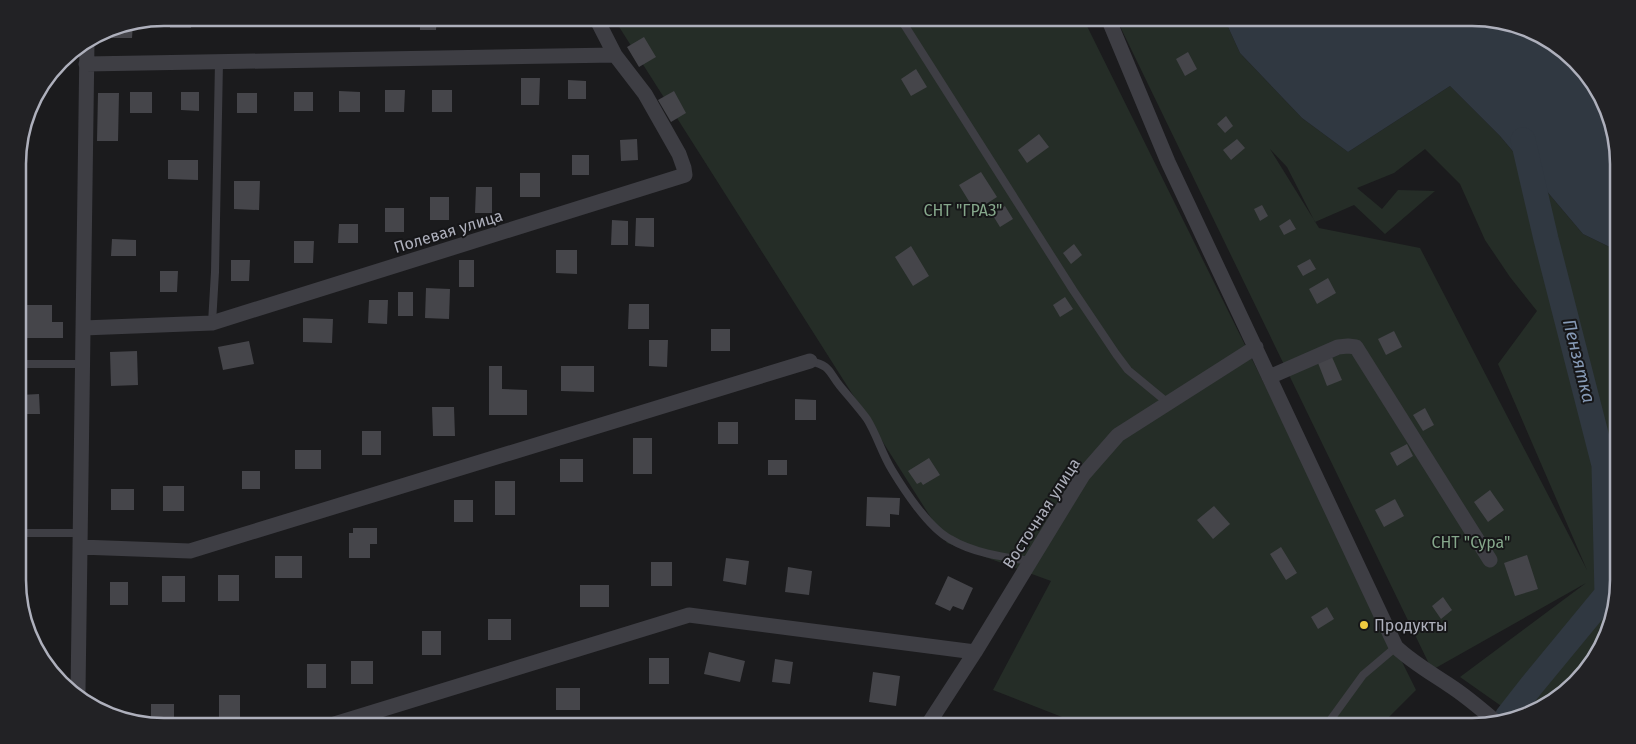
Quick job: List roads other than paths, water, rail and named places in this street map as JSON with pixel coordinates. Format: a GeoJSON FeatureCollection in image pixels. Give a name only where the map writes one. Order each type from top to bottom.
{"type":"FeatureCollection","features":[{"type":"Feature","properties":{"kind":"street"},"geometry":{"type":"LineString","coordinates":[[1111,26],[1168,162],[1396,647],[1411,661],[1478,705],[1490,717]]}},
{"type":"Feature","properties":{"kind":"street"},"geometry":{"type":"LineString","coordinates":[[86,64],[615,55],[600,27]]}},
{"type":"Feature","properties":{"kind":"street"},"geometry":{"type":"LineString","coordinates":[[78,687],[87,51]]}},
{"type":"Feature","properties":{"kind":"street","name":"Полевая улица"},"geometry":{"type":"LineString","coordinates":[[82,328],[212,323],[684,174],[679,154],[646,94],[615,55]]}},
{"type":"Feature","properties":{"kind":"street","name":"Восточная улица"},"geometry":{"type":"LineString","coordinates":[[932,717],[976,652],[1030,561],[1089,468],[1118,435],[1256,347]]}},
{"type":"Feature","properties":{"kind":"street"},"geometry":{"type":"LineString","coordinates":[[1269,377],[1338,347],[1356,347],[1490,560]]}},
{"type":"Feature","properties":{"kind":"street"},"geometry":{"type":"LineString","coordinates":[[80,540],[190,551],[810,361]]}},
{"type":"Feature","properties":{"kind":"street"},"geometry":{"type":"LineString","coordinates":[[354,718],[689,615],[976,652]]}},
{"type":"Feature","properties":{"kind":"lane"},"geometry":{"type":"LineString","coordinates":[[905,26],[1116,354],[1128,370],[1168,403]]}},
{"type":"Feature","properties":{"kind":"lane"},"geometry":{"type":"LineString","coordinates":[[212,323],[215,272],[219,62]]}},
{"type":"Feature","properties":{"kind":"lane"},"geometry":{"type":"LineString","coordinates":[[810,361],[822,364],[830,370],[867,419],[891,469],[937,530],[949,539],[965,546],[999,556],[1030,561]]}},
{"type":"Feature","properties":{"kind":"lane"},"geometry":{"type":"LineString","coordinates":[[27,364],[82,364]]}},
{"type":"Feature","properties":{"kind":"lane"},"geometry":{"type":"LineString","coordinates":[[26,534],[80,540]]}},
{"type":"Feature","properties":{"kind":"lane"},"geometry":{"type":"LineString","coordinates":[[1332,717],[1363,675],[1396,647]]}},
{"type":"Feature","properties":{"kind":"waterway","name":"Пензятка"},"geometry":{"type":"LineString","coordinates":[[1511,711],[1607,594],[1604,465],[1546,239],[1523,140]]}},
{"type":"Feature","properties":{"kind":"place","name":"Продукты"},"geometry":{"type":"Point","coordinates":[1364,625]}},
{"type":"Feature","properties":{"kind":"park label","name":"СНТ \"ГРАЗ\""},"geometry":{"type":"Point","coordinates":[963,210]}},
{"type":"Feature","properties":{"kind":"park label","name":"СНТ \"Сура\""},"geometry":{"type":"Point","coordinates":[1471,542]}}]}
